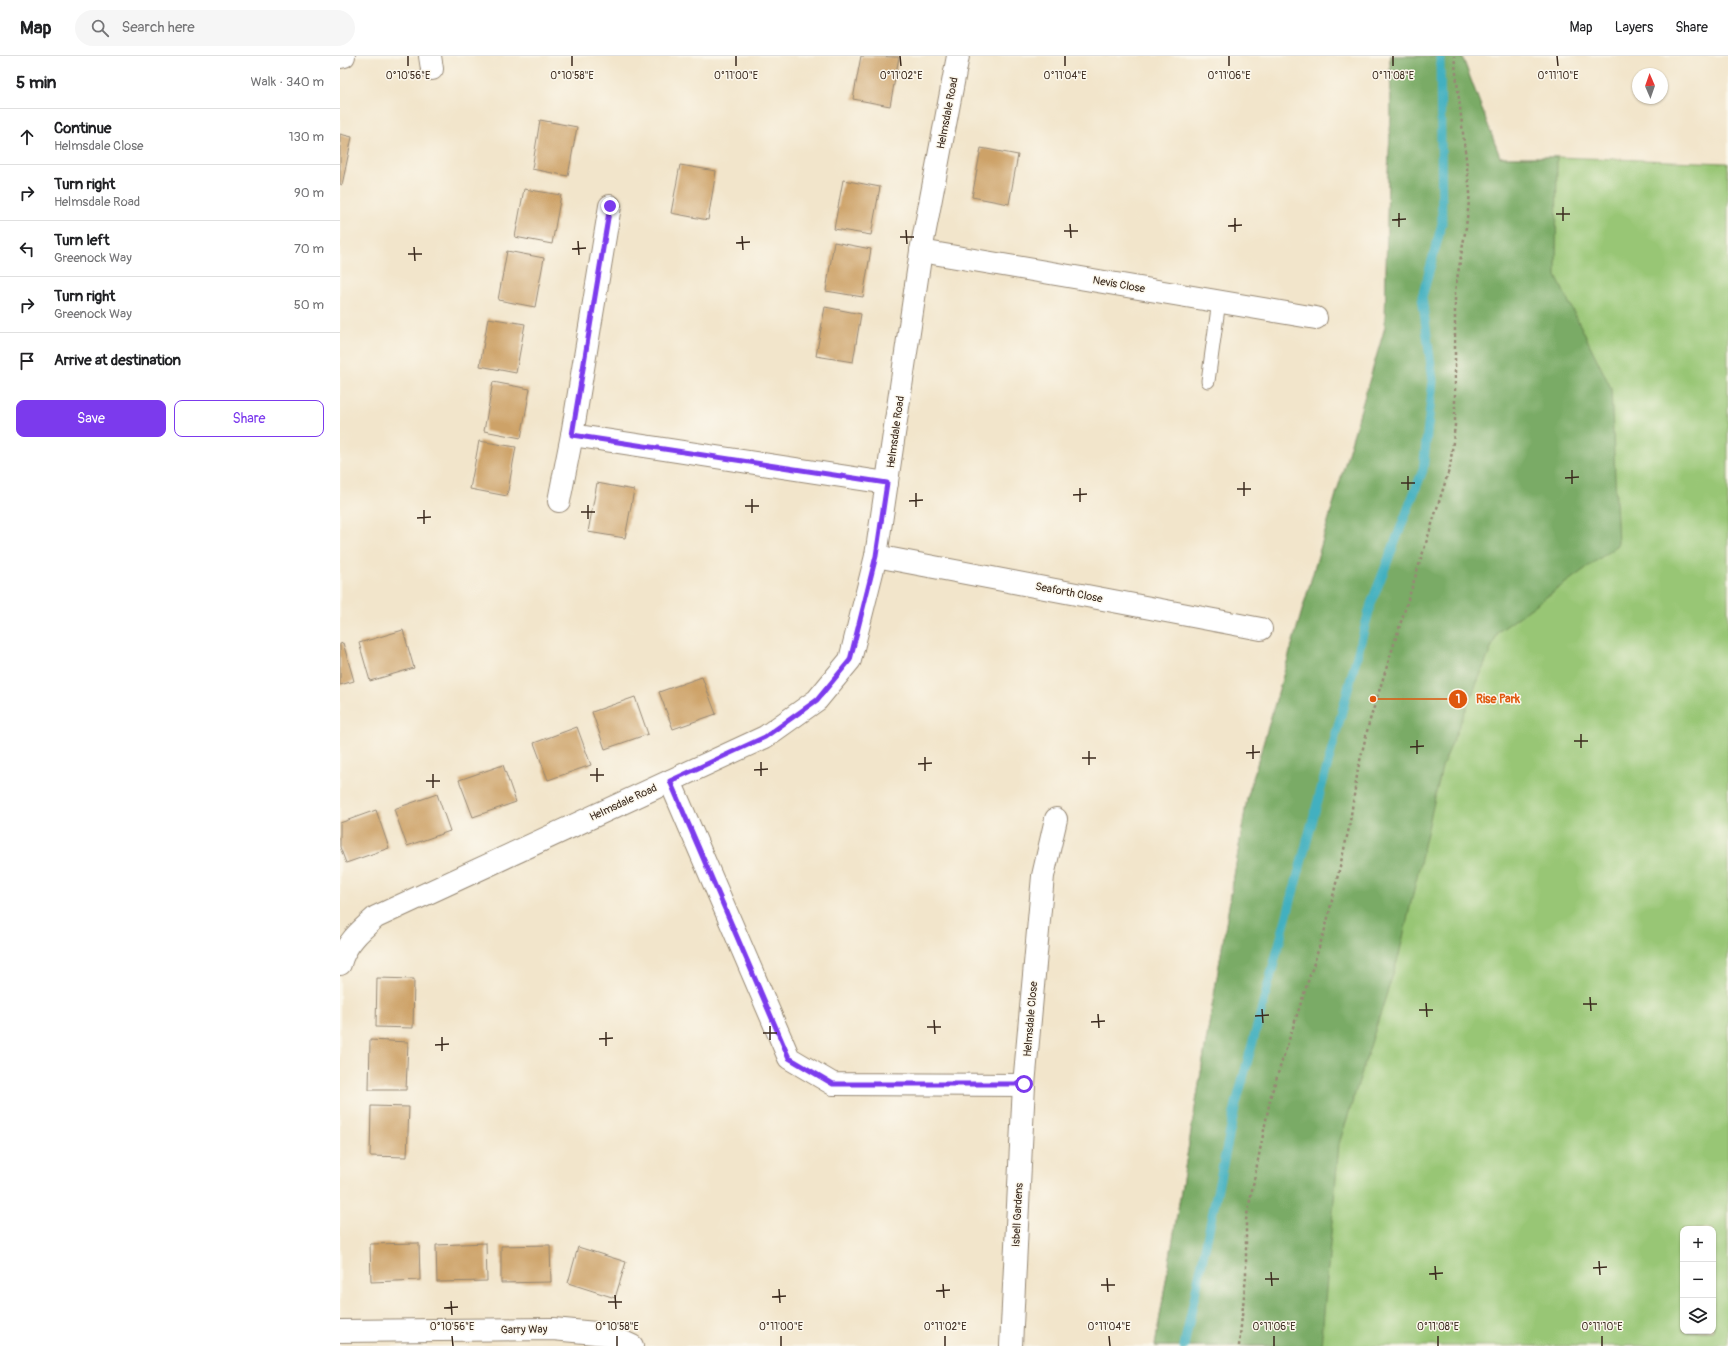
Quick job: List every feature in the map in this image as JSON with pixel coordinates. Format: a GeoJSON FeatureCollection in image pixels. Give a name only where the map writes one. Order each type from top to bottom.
{"type":"FeatureCollection","features":[{"type":"Feature","properties":{"kind":"street"},"geometry":{"type":"LineString","coordinates":[[340,57],[344,56]]}},
{"type":"Feature","properties":{"kind":"street","name":"Helmsdale Road"},"geometry":{"type":"LineString","coordinates":[[340,964],[343,954],[358,933],[376,917],[765,737],[817,700],[850,660],[876,556],[921,251],[958,56]]}},
{"type":"Feature","properties":{"kind":"street"},"geometry":{"type":"LineString","coordinates":[[559,501],[572,435],[610,206]]}},
{"type":"Feature","properties":{"kind":"street","name":"Nevis Close"},"geometry":{"type":"LineString","coordinates":[[921,251],[1316,318]]}},
{"type":"Feature","properties":{"kind":"street"},"geometry":{"type":"LineString","coordinates":[[572,435],[887,483]]}},
{"type":"Feature","properties":{"kind":"street","name":"Seaforth Close"},"geometry":{"type":"LineString","coordinates":[[876,556],[1261,629]]}},
{"type":"Feature","properties":{"kind":"street"},"geometry":{"type":"LineString","coordinates":[[670,781],[789,1058],[833,1084],[1024,1084]]}},
{"type":"Feature","properties":{"kind":"street","name":"Helmsdale Close"},"geometry":{"type":"LineString","coordinates":[[1024,1084],[1043,876],[1056,820]]}},
{"type":"Feature","properties":{"kind":"street","name":"Isbell Gardens"},"geometry":{"type":"LineString","coordinates":[[1011,1346],[1024,1084]]}},
{"type":"Feature","properties":{"kind":"street","name":"Garry Way"},"geometry":{"type":"LineString","coordinates":[[340,1331],[553,1329],[606,1334],[632,1346]]}},
{"type":"Feature","properties":{"kind":"lane"},"geometry":{"type":"LineString","coordinates":[[1208,381],[1219,301]]}},
{"type":"Feature","properties":{"kind":"path"},"geometry":{"type":"LineString","coordinates":[[1239,1346],[1246,1276],[1246,1220],[1271,1095],[1326,926],[1349,828],[1358,769],[1369,723],[1450,467],[1456,425],[1455,291],[1470,193],[1454,56]]}},
{"type":"Feature","properties":{"kind":"green space"},"geometry":{"type":"Polygon","coordinates":[[[1390,56],[1462,56],[1500,157],[1557,157],[1728,163],[1728,1346],[1155,1346],[1247,799],[1385,327],[1388,173],[1391,115],[1390,56]]]}},
{"type":"Feature","properties":{"kind":"green space"},"geometry":{"type":"Polygon","coordinates":[[[1390,56],[1462,56],[1500,157],[1557,157],[1556,276],[1611,388],[1618,545],[1498,632],[1442,767],[1399,955],[1339,1144],[1321,1346],[1155,1346],[1247,799],[1385,327],[1388,173],[1391,115],[1390,56]]]}},
{"type":"Feature","properties":{"kind":"building"},"geometry":{"type":"Polygon","coordinates":[[[861,56],[899,57],[890,106],[853,99],[861,56]]]}},
{"type":"Feature","properties":{"kind":"building"},"geometry":{"type":"Polygon","coordinates":[[[540,120],[577,127],[568,176],[532,169],[540,120]]]}},
{"type":"Feature","properties":{"kind":"building"},"geometry":{"type":"Polygon","coordinates":[[[340,134],[352,137],[342,185],[340,184],[340,134]]]}},
{"type":"Feature","properties":{"kind":"building"},"geometry":{"type":"Polygon","coordinates":[[[981,148],[1018,155],[1009,204],[972,197],[981,148]]]}},
{"type":"Feature","properties":{"kind":"building"},"geometry":{"type":"Polygon","coordinates":[[[680,165],[716,171],[708,220],[671,213],[680,165]]]}},
{"type":"Feature","properties":{"kind":"building"},"geometry":{"type":"Polygon","coordinates":[[[843,180],[880,187],[871,235],[834,229],[843,180]]]}},
{"type":"Feature","properties":{"kind":"building"},"geometry":{"type":"Polygon","coordinates":[[[524,189],[561,195],[552,244],[515,237],[524,189]]]}},
{"type":"Feature","properties":{"kind":"building"},"geometry":{"type":"Polygon","coordinates":[[[834,242],[871,249],[863,297],[826,291],[834,242]]]}},
{"type":"Feature","properties":{"kind":"building"},"geometry":{"type":"Polygon","coordinates":[[[507,251],[544,258],[535,307],[498,300],[507,251]]]}},
{"type":"Feature","properties":{"kind":"building"},"geometry":{"type":"Polygon","coordinates":[[[825,307],[861,314],[853,362],[816,356],[825,307]]]}},
{"type":"Feature","properties":{"kind":"building"},"geometry":{"type":"Polygon","coordinates":[[[488,318],[525,324],[516,373],[480,366],[488,318]]]}},
{"type":"Feature","properties":{"kind":"building"},"geometry":{"type":"Polygon","coordinates":[[[493,382],[530,389],[521,438],[484,431],[493,382]]]}},
{"type":"Feature","properties":{"kind":"building"},"geometry":{"type":"Polygon","coordinates":[[[479,441],[516,447],[507,496],[470,489],[479,441]]]}},
{"type":"Feature","properties":{"kind":"building"},"geometry":{"type":"Polygon","coordinates":[[[597,483],[634,490],[625,538],[588,532],[597,483]]]}},
{"type":"Feature","properties":{"kind":"building"},"geometry":{"type":"Polygon","coordinates":[[[403,630],[414,668],[370,681],[359,643],[403,630]]]}},
{"type":"Feature","properties":{"kind":"building"},"geometry":{"type":"Polygon","coordinates":[[[343,643],[354,681],[340,685],[340,644],[343,643]]]}},
{"type":"Feature","properties":{"kind":"building"},"geometry":{"type":"Polygon","coordinates":[[[702,677],[716,714],[673,729],[659,692],[702,677]]]}},
{"type":"Feature","properties":{"kind":"building"},"geometry":{"type":"Polygon","coordinates":[[[635,697],[648,734],[605,749],[592,712],[635,697]]]}},
{"type":"Feature","properties":{"kind":"building"},"geometry":{"type":"Polygon","coordinates":[[[577,727],[591,765],[548,780],[534,743],[577,727]]]}},
{"type":"Feature","properties":{"kind":"building"},"geometry":{"type":"Polygon","coordinates":[[[503,765],[516,802],[473,817],[459,780],[503,765]]]}},
{"type":"Feature","properties":{"kind":"building"},"geometry":{"type":"Polygon","coordinates":[[[437,794],[450,831],[407,846],[394,809],[437,794]]]}},
{"type":"Feature","properties":{"kind":"building"},"geometry":{"type":"Polygon","coordinates":[[[376,810],[389,848],[346,863],[340,847],[340,823],[376,810]]]}},
{"type":"Feature","properties":{"kind":"building"},"geometry":{"type":"Polygon","coordinates":[[[377,978],[414,979],[413,1028],[376,1027],[377,978]]]}},
{"type":"Feature","properties":{"kind":"building"},"geometry":{"type":"Polygon","coordinates":[[[370,1040],[408,1042],[406,1090],[369,1090],[370,1040]]]}},
{"type":"Feature","properties":{"kind":"building"},"geometry":{"type":"Polygon","coordinates":[[[371,1106],[409,1107],[407,1157],[370,1156],[371,1106]]]}},
{"type":"Feature","properties":{"kind":"building"},"geometry":{"type":"Polygon","coordinates":[[[419,1243],[420,1280],[371,1282],[370,1244],[419,1243]]]}},
{"type":"Feature","properties":{"kind":"building"},"geometry":{"type":"Polygon","coordinates":[[[486,1243],[487,1281],[437,1282],[436,1245],[486,1243]]]}},
{"type":"Feature","properties":{"kind":"building"},"geometry":{"type":"Polygon","coordinates":[[[550,1245],[551,1282],[501,1283],[501,1246],[550,1245]]]}},
{"type":"Feature","properties":{"kind":"building"},"geometry":{"type":"Polygon","coordinates":[[[578,1247],[626,1262],[615,1298],[568,1283],[578,1247]]]}},
{"type":"Feature","properties":{"kind":"waterway"},"geometry":{"type":"LineString","coordinates":[[1184,1346],[1236,1104],[1371,604],[1423,470],[1433,381],[1422,297],[1442,224],[1440,56]]}},
{"type":"Feature","properties":{"kind":"place","name":"Rise Park"},"geometry":{"type":"Point","coordinates":[1373,699]}},
{"type":"Feature","properties":{"kind":"route"},"geometry":{"type":"LineString","coordinates":[[610,206],[572,435],[887,483],[876,556],[850,660],[817,700],[765,737],[670,781],[789,1058],[833,1084],[1024,1084]]}}]}
